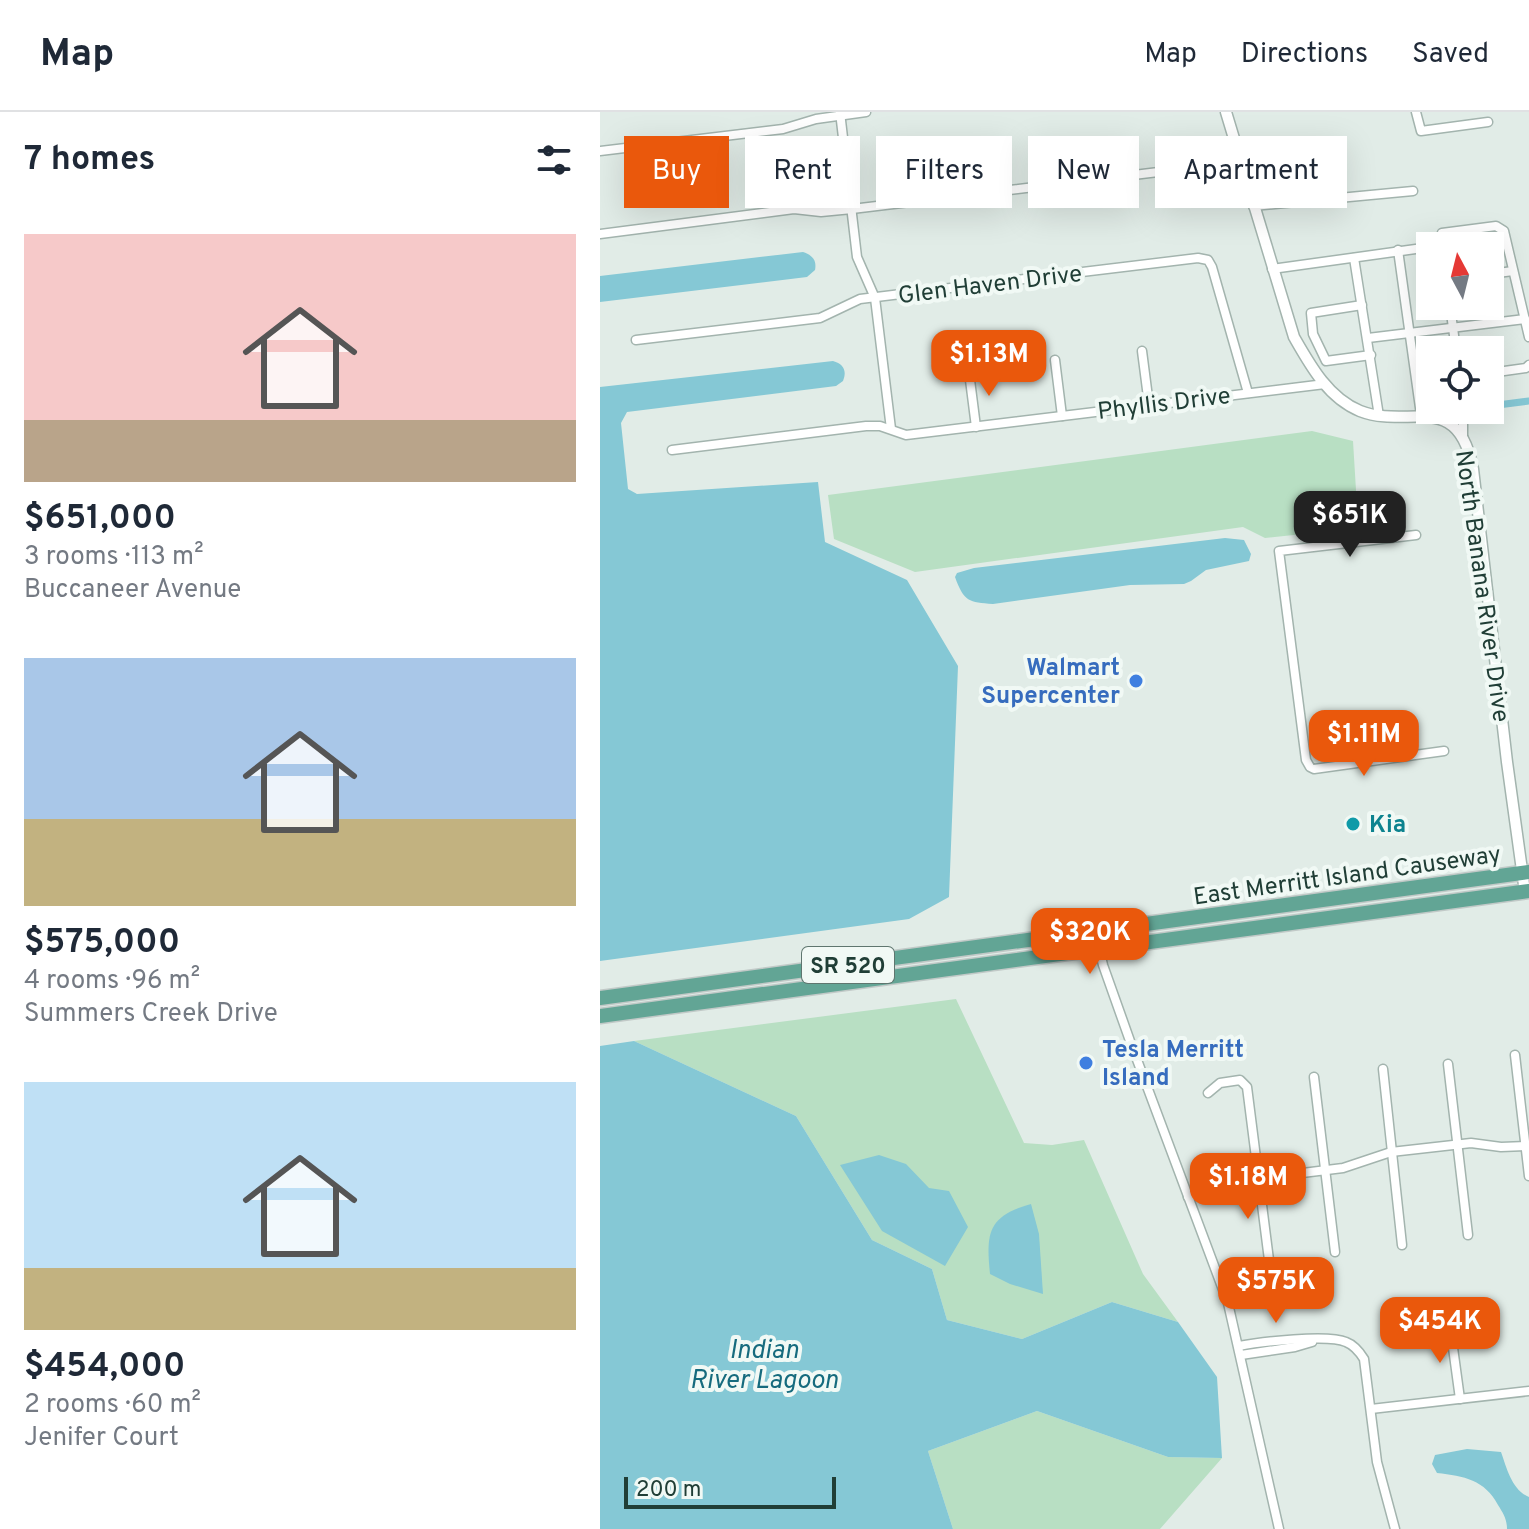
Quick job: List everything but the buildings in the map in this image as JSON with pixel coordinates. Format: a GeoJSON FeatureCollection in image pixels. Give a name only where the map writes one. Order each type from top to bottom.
{"type":"FeatureCollection","features":[{"type":"Feature","properties":{"kind":"main road","name":"East Merritt Island Causeway"},"geometry":{"type":"LineString","coordinates":[[600,998],[1526,872]]}},
{"type":"Feature","properties":{"kind":"main road","name":"East Merritt Island Causeway"},"geometry":{"type":"LineString","coordinates":[[600,1016],[1527,892]]}},
{"type":"Feature","properties":{"kind":"street"},"geometry":{"type":"LineString","coordinates":[[600,151],[783,129],[840,114],[866,112]]}},
{"type":"Feature","properties":{"kind":"street","name":"North Banana River Drive"},"geometry":{"type":"LineString","coordinates":[[1226,112],[1233,136]]}},
{"type":"Feature","properties":{"kind":"street"},"geometry":{"type":"LineString","coordinates":[[1416,112],[1421,131],[1488,122]]}},
{"type":"Feature","properties":{"kind":"street"},"geometry":{"type":"LineString","coordinates":[[840,114],[857,257],[875,298],[891,429]]}},
{"type":"Feature","properties":{"kind":"street"},"geometry":{"type":"LineString","coordinates":[[600,234],[794,209],[821,212],[852,209],[1155,172]]}},
{"type":"Feature","properties":{"kind":"street"},"geometry":{"type":"LineString","coordinates":[[1347,197],[1413,191]]}},
{"type":"Feature","properties":{"kind":"street","name":"North Banana River Drive"},"geometry":{"type":"LineString","coordinates":[[1254,208],[1294,337],[1325,384],[1358,410],[1379,416],[1416,415]]}},
{"type":"Feature","properties":{"kind":"street"},"geometry":{"type":"LineString","coordinates":[[1450,232],[1496,226],[1504,231],[1529,337]]}},
{"type":"Feature","properties":{"kind":"street"},"geometry":{"type":"LineString","coordinates":[[1272,269],[1416,248]]}},
{"type":"Feature","properties":{"kind":"street"},"geometry":{"type":"LineString","coordinates":[[1398,250],[1416,378]]}},
{"type":"Feature","properties":{"kind":"street","name":"Glen Haven Drive"},"geometry":{"type":"LineString","coordinates":[[636,340],[820,318],[860,299],[1204,258],[1212,267],[1248,393]]}},
{"type":"Feature","properties":{"kind":"street"},"geometry":{"type":"LineString","coordinates":[[1354,258],[1379,416]]}},
{"type":"Feature","properties":{"kind":"street"},"geometry":{"type":"LineString","coordinates":[[1504,272],[1513,271]]}},
{"type":"Feature","properties":{"kind":"street"},"geometry":{"type":"LineString","coordinates":[[1362,305],[1311,313],[1313,334],[1326,361],[1371,355]]}},
{"type":"Feature","properties":{"kind":"street"},"geometry":{"type":"LineString","coordinates":[[1368,338],[1525,319]]}},
{"type":"Feature","properties":{"kind":"street"},"geometry":{"type":"LineString","coordinates":[[1452,320],[1454,336]]}},
{"type":"Feature","properties":{"kind":"street"},"geometry":{"type":"LineString","coordinates":[[1142,351],[1149,405]]}},
{"type":"Feature","properties":{"kind":"street"},"geometry":{"type":"LineString","coordinates":[[1055,360],[1062,416]]}},
{"type":"Feature","properties":{"kind":"street"},"geometry":{"type":"LineString","coordinates":[[1504,371],[1527,367]]}},
{"type":"Feature","properties":{"kind":"street"},"geometry":{"type":"LineString","coordinates":[[969,372],[976,427]]}},
{"type":"Feature","properties":{"kind":"street","name":"Phyllis Drive"},"geometry":{"type":"LineString","coordinates":[[672,450],[866,426],[891,429],[906,435],[1325,384]]}},
{"type":"Feature","properties":{"kind":"street","name":"North Banana River Drive"},"geometry":{"type":"LineString","coordinates":[[1447,424],[1463,437],[1473,469],[1527,892]]}},
{"type":"Feature","properties":{"kind":"street"},"geometry":{"type":"LineString","coordinates":[[1463,424],[1463,437]]}},
{"type":"Feature","properties":{"kind":"street"},"geometry":{"type":"LineString","coordinates":[[1416,535],[1279,551],[1306,760],[1314,769],[1444,751]]}},
{"type":"Feature","properties":{"kind":"street"},"geometry":{"type":"LineString","coordinates":[[1095,931],[1142,1076],[1228,1303],[1279,1529]]}},
{"type":"Feature","properties":{"kind":"street"},"geometry":{"type":"LineString","coordinates":[[1515,1055],[1529,1176]]}},
{"type":"Feature","properties":{"kind":"street"},"geometry":{"type":"LineString","coordinates":[[1448,1064],[1468,1235]]}},
{"type":"Feature","properties":{"kind":"street"},"geometry":{"type":"LineString","coordinates":[[1383,1069],[1402,1245]]}},
{"type":"Feature","properties":{"kind":"street"},"geometry":{"type":"LineString","coordinates":[[1314,1077],[1335,1252]]}},
{"type":"Feature","properties":{"kind":"street"},"geometry":{"type":"LineString","coordinates":[[1208,1093],[1220,1083],[1240,1080],[1247,1087],[1269,1260]]}},
{"type":"Feature","properties":{"kind":"street"},"geometry":{"type":"LineString","coordinates":[[1188,1197],[1226,1184],[1325,1171],[1391,1152],[1458,1144],[1527,1146]]}},
{"type":"Feature","properties":{"kind":"street"},"geometry":{"type":"LineString","coordinates":[[1447,1324],[1451,1333],[1460,1399]]}},
{"type":"Feature","properties":{"kind":"street"},"geometry":{"type":"LineString","coordinates":[[1240,1350],[1293,1339],[1343,1340],[1356,1347],[1364,1359],[1377,1462],[1395,1529]]}},
{"type":"Feature","properties":{"kind":"street"},"geometry":{"type":"LineString","coordinates":[[1371,1409],[1529,1391]]}},
{"type":"Feature","properties":{"kind":"green space"},"geometry":{"type":"Polygon","coordinates":[[[1312,431],[1353,441],[1358,523],[1350,529],[1265,538],[1243,527],[915,572],[834,539],[828,495],[1312,431]]]}},
{"type":"Feature","properties":{"kind":"green space"},"geometry":{"type":"Polygon","coordinates":[[[956,999],[1024,1143],[1052,1145],[1084,1140],[1143,1274],[1178,1322],[1112,1302],[1022,1339],[947,1320],[932,1269],[872,1240],[796,1116],[634,1041],[956,999]]]}},
{"type":"Feature","properties":{"kind":"green space"},"geometry":{"type":"Polygon","coordinates":[[[1037,1411],[1168,1457],[1222,1458],[1160,1529],[953,1529],[928,1451],[1037,1411]]]}},
{"type":"Feature","properties":{"kind":"water"},"geometry":{"type":"Polygon","coordinates":[[[803,252],[811,256],[815,263],[815,270],[807,277],[600,302],[600,276],[803,252]]]}},
{"type":"Feature","properties":{"kind":"water"},"geometry":{"type":"Polygon","coordinates":[[[833,361],[842,366],[845,374],[843,381],[836,386],[627,412],[621,423],[628,489],[637,494],[818,482],[825,542],[907,580],[958,666],[949,897],[909,919],[600,961],[600,387],[833,361]]]}},
{"type":"Feature","properties":{"kind":"water"},"geometry":{"type":"Polygon","coordinates":[[[1225,538],[1244,540],[1251,554],[1249,561],[1206,570],[1184,584],[1130,585],[993,604],[968,599],[955,577],[957,573],[974,568],[1225,538]]]}},
{"type":"Feature","properties":{"kind":"water","name":"Indian River Lagoon"},"geometry":{"type":"Polygon","coordinates":[[[634,1041],[796,1116],[872,1240],[932,1269],[947,1320],[1022,1339],[1112,1302],[1178,1322],[1217,1377],[1222,1458],[1168,1457],[1037,1411],[928,1451],[953,1529],[600,1529],[600,1046],[634,1041]]]}},
{"type":"Feature","properties":{"kind":"water"},"geometry":{"type":"Polygon","coordinates":[[[879,1155],[906,1164],[929,1188],[949,1191],[968,1227],[945,1266],[882,1231],[840,1165],[879,1155]]]}},
{"type":"Feature","properties":{"kind":"water"},"geometry":{"type":"Polygon","coordinates":[[[1031,1204],[1039,1234],[1043,1294],[990,1274],[992,1228],[1005,1214],[1031,1204]]]}},
{"type":"Feature","properties":{"kind":"water"},"geometry":{"type":"Polygon","coordinates":[[[1467,1449],[1501,1452],[1514,1484],[1529,1497],[1529,1529],[1507,1529],[1500,1508],[1480,1485],[1465,1478],[1437,1473],[1432,1464],[1435,1455],[1467,1449]]]}},
{"type":"Feature","properties":{"kind":"waterway"},"geometry":{"type":"LineString","coordinates":[[1504,404],[1529,401]]}},
{"type":"Feature","properties":{"kind":"place","name":"Walmart Supercenter"},"geometry":{"type":"Point","coordinates":[1136,681]}},
{"type":"Feature","properties":{"kind":"place","name":"Kia"},"geometry":{"type":"Point","coordinates":[1353,824]}},
{"type":"Feature","properties":{"kind":"place","name":"Tesla Merritt Island"},"geometry":{"type":"Point","coordinates":[1086,1063]}}]}
